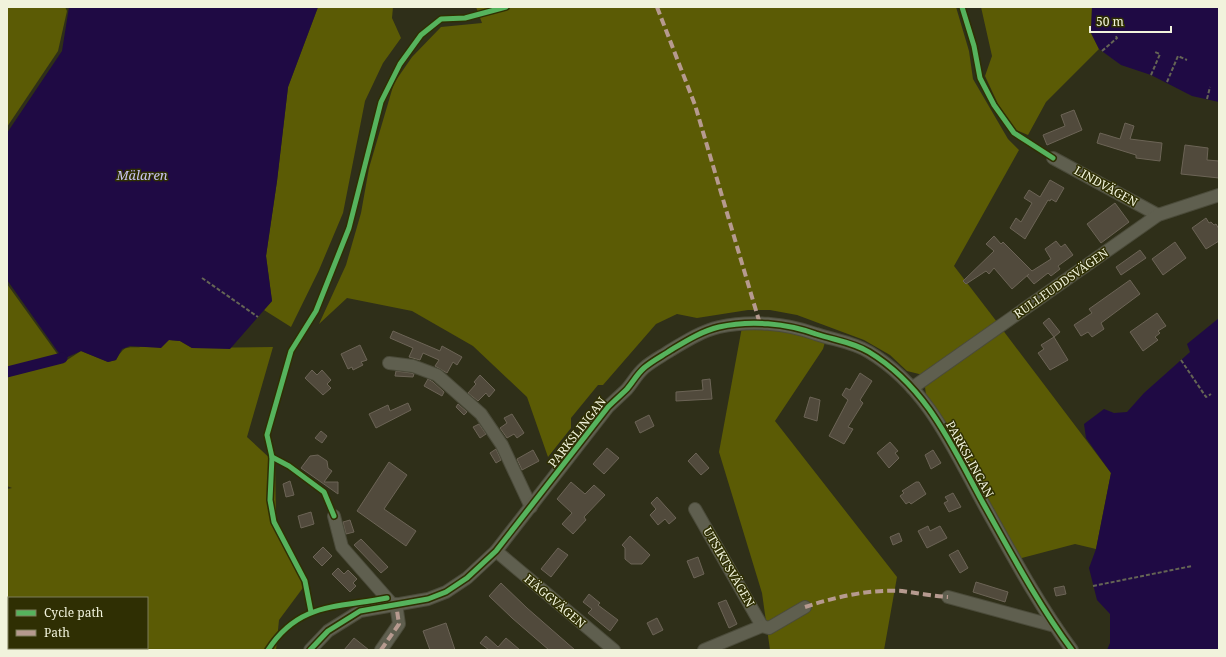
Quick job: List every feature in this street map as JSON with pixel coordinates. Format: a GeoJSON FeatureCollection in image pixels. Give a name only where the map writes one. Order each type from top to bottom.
{"type":"FeatureCollection","features":[{"type":"Feature","properties":{"kind":"street","name":"LINDVÄGEN"},"geometry":{"type":"LineString","coordinates":[[1053,158],[1158,215]]}},
{"type":"Feature","properties":{"kind":"street","name":"RULLEUDDSVÄGEN"},"geometry":{"type":"LineString","coordinates":[[912,388],[1158,215],[1219,195]]}},
{"type":"Feature","properties":{"kind":"street","name":"PARKSLINGAN"},"geometry":{"type":"LineString","coordinates":[[310,650],[328,631],[360,611],[428,599],[446,592],[467,578],[496,551],[608,407],[642,369],[652,361],[693,337],[718,328],[740,324],[788,326],[830,339],[852,343],[870,352],[912,388],[948,436],[1007,546],[1055,626],[1072,650]]}},
{"type":"Feature","properties":{"kind":"street"},"geometry":{"type":"LineString","coordinates":[[389,363],[413,366],[437,375],[481,414],[502,445],[531,507]]}},
{"type":"Feature","properties":{"kind":"street","name":"UTSIKTSVÄGEN"},"geometry":{"type":"LineString","coordinates":[[695,509],[762,626]]}},
{"type":"Feature","properties":{"kind":"street"},"geometry":{"type":"LineString","coordinates":[[334,516],[342,547],[394,604],[399,624],[381,650]]}},
{"type":"Feature","properties":{"kind":"street","name":"HÄGGVÄGEN"},"geometry":{"type":"LineString","coordinates":[[496,551],[614,650]]}},
{"type":"Feature","properties":{"kind":"street"},"geometry":{"type":"LineString","coordinates":[[948,597],[1055,626]]}},
{"type":"Feature","properties":{"kind":"street"},"geometry":{"type":"LineString","coordinates":[[704,650],[762,626],[769,628],[805,607]]}},
{"type":"Feature","properties":{"kind":"path"},"geometry":{"type":"LineString","coordinates":[[1102,51],[1118,38],[1115,35]]}},
{"type":"Feature","properties":{"kind":"path"},"geometry":{"type":"LineString","coordinates":[[1151,75],[1160,54],[1155,52]]}},
{"type":"Feature","properties":{"kind":"path"},"geometry":{"type":"LineString","coordinates":[[1167,82],[1178,56],[1187,60]]}},
{"type":"Feature","properties":{"kind":"path"},"geometry":{"type":"LineString","coordinates":[[1208,99],[1210,87]]}},
{"type":"Feature","properties":{"kind":"path"},"geometry":{"type":"LineString","coordinates":[[202,278],[258,317]]}},
{"type":"Feature","properties":{"kind":"path"},"geometry":{"type":"LineString","coordinates":[[1181,360],[1206,397],[1211,394]]}},
{"type":"Feature","properties":{"kind":"path"},"geometry":{"type":"LineString","coordinates":[[1093,586],[1192,566]]}},
{"type":"Feature","properties":{"kind":"shaded area"},"geometry":{"type":"Polygon","coordinates":[[[7,7],[65,7],[67,11],[58,51],[7,127],[7,7]]]}},
{"type":"Feature","properties":{"kind":"shaded area"},"geometry":{"type":"Polygon","coordinates":[[[318,7],[393,7],[392,18],[401,38],[383,63],[365,101],[343,213],[319,270],[291,327],[264,310],[272,301],[266,256],[277,181],[288,87],[318,7]]]}},
{"type":"Feature","properties":{"kind":"shaded area"},"geometry":{"type":"Polygon","coordinates":[[[476,7],[956,7],[969,51],[973,79],[1008,139],[1019,150],[954,266],[997,322],[923,375],[907,371],[890,355],[864,340],[797,315],[770,310],[748,310],[697,318],[677,314],[656,324],[603,385],[598,385],[571,418],[571,428],[548,457],[527,397],[473,346],[412,311],[347,298],[319,324],[346,265],[361,213],[369,168],[394,83],[412,57],[441,27],[482,23],[476,7]]]}},
{"type":"Feature","properties":{"kind":"shaded area"},"geometry":{"type":"Polygon","coordinates":[[[981,7],[1092,7],[1091,33],[1099,49],[1046,102],[1028,135],[1016,130],[998,104],[985,76],[992,56],[981,7]]]}},
{"type":"Feature","properties":{"kind":"shaded area"},"geometry":{"type":"Polygon","coordinates":[[[7,284],[58,355],[7,368],[7,284]]]}},
{"type":"Feature","properties":{"kind":"shaded area"},"geometry":{"type":"Polygon","coordinates":[[[742,327],[761,327],[826,339],[823,349],[775,421],[897,577],[884,650],[770,650],[762,593],[719,452],[742,327]]]}},
{"type":"Feature","properties":{"kind":"shaded area"},"geometry":{"type":"Polygon","coordinates":[[[1002,329],[1111,473],[1096,549],[1075,544],[1018,559],[927,403],[925,387],[1002,329]]]}},
{"type":"Feature","properties":{"kind":"shaded area"},"geometry":{"type":"Polygon","coordinates":[[[169,340],[180,341],[192,348],[273,347],[247,437],[275,463],[276,520],[308,581],[279,620],[276,650],[84,649],[148,649],[148,597],[8,597],[7,607],[7,489],[12,488],[7,486],[7,377],[64,362],[81,351],[108,362],[116,360],[124,349],[146,346],[169,340]]]}},
{"type":"Feature","properties":{"kind":"water","name":"Mälaren"},"geometry":{"type":"Polygon","coordinates":[[[69,7],[318,7],[288,87],[277,181],[266,256],[272,301],[230,349],[192,348],[180,341],[169,340],[161,348],[130,346],[122,349],[116,360],[108,362],[81,351],[63,359],[7,280],[7,133],[62,51],[69,7]]]}},
{"type":"Feature","properties":{"kind":"water"},"geometry":{"type":"Polygon","coordinates":[[[1092,7],[1219,7],[1219,102],[1192,96],[1151,75],[1121,65],[1099,49],[1091,33],[1092,7]]]}},
{"type":"Feature","properties":{"kind":"water"},"geometry":{"type":"Polygon","coordinates":[[[1219,318],[1219,650],[1107,650],[1110,643],[1110,614],[1097,600],[1089,568],[1096,549],[1111,473],[1086,438],[1084,424],[1104,409],[1114,413],[1127,412],[1144,393],[1190,352],[1187,344],[1219,318]]]}},
{"type":"Feature","properties":{"kind":"building"},"geometry":{"type":"Polygon","coordinates":[[[1074,110],[1082,130],[1047,145],[1043,135],[1065,126],[1061,115],[1074,110]]]}},
{"type":"Feature","properties":{"kind":"building"},"geometry":{"type":"Polygon","coordinates":[[[1125,123],[1134,126],[1130,139],[1162,143],[1160,161],[1136,158],[1136,155],[1097,143],[1100,133],[1120,139],[1125,123]]]}},
{"type":"Feature","properties":{"kind":"building"},"geometry":{"type":"Polygon","coordinates":[[[1185,145],[1208,148],[1207,160],[1219,161],[1219,178],[1181,174],[1185,145]]]}},
{"type":"Feature","properties":{"kind":"building"},"geometry":{"type":"Polygon","coordinates":[[[1050,180],[1064,188],[1056,202],[1051,199],[1050,201],[1048,200],[1025,239],[1010,228],[1016,218],[1021,222],[1032,203],[1024,198],[1029,190],[1040,197],[1050,180]]]}},
{"type":"Feature","properties":{"kind":"building"},"geometry":{"type":"Polygon","coordinates":[[[1115,203],[1129,222],[1101,243],[1087,224],[1115,203]]]}},
{"type":"Feature","properties":{"kind":"building"},"geometry":{"type":"Polygon","coordinates":[[[1206,218],[1209,223],[1211,222],[1214,225],[1216,224],[1219,229],[1219,241],[1206,249],[1192,228],[1206,218]]]}},
{"type":"Feature","properties":{"kind":"building"},"geometry":{"type":"Polygon","coordinates":[[[994,236],[1001,244],[1003,242],[1032,271],[1051,259],[1045,249],[1056,241],[1061,247],[1065,244],[1073,255],[1058,266],[1060,269],[1051,276],[1048,273],[1034,284],[1027,276],[1029,274],[1012,289],[994,268],[989,274],[986,271],[966,284],[963,281],[994,251],[986,244],[994,236]]]}},
{"type":"Feature","properties":{"kind":"building"},"geometry":{"type":"Polygon","coordinates":[[[1175,242],[1186,258],[1163,275],[1152,259],[1175,242]]]}},
{"type":"Feature","properties":{"kind":"building"},"geometry":{"type":"Polygon","coordinates":[[[1140,250],[1146,258],[1121,275],[1116,267],[1140,250]]]}},
{"type":"Feature","properties":{"kind":"building"},"geometry":{"type":"Polygon","coordinates":[[[1130,280],[1140,294],[1101,323],[1104,329],[1092,337],[1088,332],[1081,336],[1074,325],[1092,313],[1089,309],[1130,280]]]}},
{"type":"Feature","properties":{"kind":"building"},"geometry":{"type":"Polygon","coordinates":[[[1157,313],[1166,326],[1158,331],[1160,333],[1155,337],[1158,340],[1143,351],[1130,332],[1157,313]]]}},
{"type":"Feature","properties":{"kind":"building"},"geometry":{"type":"Polygon","coordinates":[[[1049,318],[1060,332],[1054,337],[1043,323],[1049,318]]]}},
{"type":"Feature","properties":{"kind":"building"},"geometry":{"type":"Polygon","coordinates":[[[393,331],[440,351],[442,346],[462,357],[457,365],[453,362],[447,373],[435,366],[439,360],[423,353],[420,360],[409,357],[413,348],[390,338],[393,331]]]}},
{"type":"Feature","properties":{"kind":"building"},"geometry":{"type":"Polygon","coordinates":[[[1054,337],[1068,360],[1050,370],[1038,353],[1044,349],[1041,345],[1054,337]]]}},
{"type":"Feature","properties":{"kind":"building"},"geometry":{"type":"Polygon","coordinates":[[[360,345],[367,360],[361,362],[363,365],[353,370],[352,367],[348,369],[341,354],[360,345]]]}},
{"type":"Feature","properties":{"kind":"building"},"geometry":{"type":"Polygon","coordinates":[[[312,370],[317,375],[322,370],[331,380],[327,384],[331,388],[323,395],[305,378],[312,370]]]}},
{"type":"Feature","properties":{"kind":"building"},"geometry":{"type":"Polygon","coordinates":[[[396,371],[414,374],[413,377],[395,376],[396,371]]]}},
{"type":"Feature","properties":{"kind":"building"},"geometry":{"type":"Polygon","coordinates":[[[860,373],[872,381],[860,400],[863,403],[848,427],[853,429],[844,444],[829,436],[848,400],[842,395],[846,388],[850,390],[860,373]]]}},
{"type":"Feature","properties":{"kind":"building"},"geometry":{"type":"Polygon","coordinates":[[[480,375],[495,390],[489,397],[486,393],[478,401],[468,393],[476,384],[474,382],[480,375]]]}},
{"type":"Feature","properties":{"kind":"building"},"geometry":{"type":"Polygon","coordinates":[[[428,379],[444,392],[442,396],[424,386],[428,379]]]}},
{"type":"Feature","properties":{"kind":"building"},"geometry":{"type":"Polygon","coordinates":[[[710,379],[712,399],[676,401],[676,392],[703,390],[702,380],[710,379]]]}},
{"type":"Feature","properties":{"kind":"building"},"geometry":{"type":"Polygon","coordinates":[[[810,397],[820,400],[817,421],[804,417],[810,397]]]}},
{"type":"Feature","properties":{"kind":"building"},"geometry":{"type":"Polygon","coordinates":[[[408,403],[411,410],[376,428],[369,414],[388,405],[390,411],[408,403]]]}},
{"type":"Feature","properties":{"kind":"building"},"geometry":{"type":"Polygon","coordinates":[[[458,404],[467,412],[464,415],[456,407],[458,404]]]}},
{"type":"Feature","properties":{"kind":"building"},"geometry":{"type":"Polygon","coordinates":[[[512,414],[524,433],[517,438],[514,434],[507,438],[500,428],[507,423],[504,418],[512,414]]]}},
{"type":"Feature","properties":{"kind":"building"},"geometry":{"type":"Polygon","coordinates":[[[649,415],[654,426],[640,433],[635,422],[649,415]]]}},
{"type":"Feature","properties":{"kind":"building"},"geometry":{"type":"Polygon","coordinates":[[[479,424],[486,434],[480,438],[473,427],[479,424]]]}},
{"type":"Feature","properties":{"kind":"building"},"geometry":{"type":"Polygon","coordinates":[[[321,431],[327,436],[322,443],[315,438],[321,431]]]}},
{"type":"Feature","properties":{"kind":"building"},"geometry":{"type":"Polygon","coordinates":[[[890,442],[898,451],[895,453],[899,458],[889,468],[877,453],[890,442]]]}},
{"type":"Feature","properties":{"kind":"building"},"geometry":{"type":"Polygon","coordinates":[[[607,448],[619,458],[604,474],[593,464],[607,448]]]}},
{"type":"Feature","properties":{"kind":"building"},"geometry":{"type":"Polygon","coordinates":[[[496,449],[501,460],[496,463],[490,453],[496,449]]]}},
{"type":"Feature","properties":{"kind":"building"},"geometry":{"type":"Polygon","coordinates":[[[533,450],[539,461],[522,470],[517,459],[533,450]]]}},
{"type":"Feature","properties":{"kind":"building"},"geometry":{"type":"Polygon","coordinates":[[[933,450],[941,463],[931,469],[925,455],[933,450]]]}},
{"type":"Feature","properties":{"kind":"building"},"geometry":{"type":"Polygon","coordinates":[[[696,453],[709,468],[701,475],[688,461],[696,453]]]}},
{"type":"Feature","properties":{"kind":"building"},"geometry":{"type":"Polygon","coordinates":[[[318,455],[327,461],[328,468],[332,471],[324,482],[338,482],[338,494],[301,468],[310,456],[318,455]]]}},
{"type":"Feature","properties":{"kind":"building"},"geometry":{"type":"Polygon","coordinates":[[[389,462],[407,475],[384,509],[416,531],[406,546],[357,511],[389,462]]]}},
{"type":"Feature","properties":{"kind":"building"},"geometry":{"type":"Polygon","coordinates":[[[290,481],[294,495],[286,497],[283,484],[290,481]]]}},
{"type":"Feature","properties":{"kind":"building"},"geometry":{"type":"Polygon","coordinates":[[[571,482],[585,494],[594,485],[605,495],[584,517],[586,520],[573,534],[562,524],[572,513],[557,499],[571,482]]]}},
{"type":"Feature","properties":{"kind":"building"},"geometry":{"type":"Polygon","coordinates":[[[916,482],[919,482],[926,494],[911,504],[909,502],[906,504],[900,496],[904,493],[902,491],[916,482]]]}},
{"type":"Feature","properties":{"kind":"building"},"geometry":{"type":"Polygon","coordinates":[[[953,493],[961,507],[949,512],[944,503],[948,501],[945,497],[953,493]]]}},
{"type":"Feature","properties":{"kind":"building"},"geometry":{"type":"Polygon","coordinates":[[[657,497],[676,518],[669,524],[665,519],[658,525],[650,515],[656,509],[651,503],[657,497]]]}},
{"type":"Feature","properties":{"kind":"building"},"geometry":{"type":"Polygon","coordinates":[[[311,512],[314,524],[301,528],[298,516],[311,512]]]}},
{"type":"Feature","properties":{"kind":"building"},"geometry":{"type":"Polygon","coordinates":[[[350,520],[354,532],[346,534],[343,522],[350,520]]]}},
{"type":"Feature","properties":{"kind":"building"},"geometry":{"type":"Polygon","coordinates":[[[928,526],[930,531],[940,526],[947,538],[927,548],[918,531],[928,526]]]}},
{"type":"Feature","properties":{"kind":"building"},"geometry":{"type":"Polygon","coordinates":[[[899,533],[902,541],[893,545],[890,537],[899,533]]]}},
{"type":"Feature","properties":{"kind":"building"},"geometry":{"type":"Polygon","coordinates":[[[630,536],[650,555],[642,564],[631,564],[625,559],[625,548],[622,545],[630,536]]]}},
{"type":"Feature","properties":{"kind":"building"},"geometry":{"type":"Polygon","coordinates":[[[361,539],[388,567],[381,573],[354,545],[361,539]]]}},
{"type":"Feature","properties":{"kind":"building"},"geometry":{"type":"Polygon","coordinates":[[[323,547],[332,556],[322,566],[313,557],[323,547]]]}},
{"type":"Feature","properties":{"kind":"building"},"geometry":{"type":"Polygon","coordinates":[[[558,548],[568,555],[551,577],[541,569],[558,548]]]}},
{"type":"Feature","properties":{"kind":"building"},"geometry":{"type":"Polygon","coordinates":[[[958,550],[968,568],[960,573],[949,555],[958,550]]]}},
{"type":"Feature","properties":{"kind":"building"},"geometry":{"type":"Polygon","coordinates":[[[698,557],[704,574],[694,578],[687,561],[698,557]]]}},
{"type":"Feature","properties":{"kind":"building"},"geometry":{"type":"Polygon","coordinates":[[[338,568],[344,574],[348,570],[357,579],[353,583],[356,586],[350,592],[332,574],[338,568]]]}},
{"type":"Feature","properties":{"kind":"building"},"geometry":{"type":"Polygon","coordinates":[[[976,582],[1008,592],[1005,602],[973,592],[976,582]]]}},
{"type":"Feature","properties":{"kind":"building"},"geometry":{"type":"Polygon","coordinates":[[[501,583],[575,650],[549,650],[512,618],[489,596],[501,583]]]}},
{"type":"Feature","properties":{"kind":"building"},"geometry":{"type":"Polygon","coordinates":[[[1064,586],[1066,594],[1056,596],[1054,588],[1064,586]]]}},
{"type":"Feature","properties":{"kind":"building"},"geometry":{"type":"Polygon","coordinates":[[[589,594],[600,603],[598,605],[618,620],[610,631],[588,613],[592,609],[583,602],[589,594]]]}},
{"type":"Feature","properties":{"kind":"building"},"geometry":{"type":"Polygon","coordinates":[[[726,600],[737,624],[729,628],[718,603],[726,600]]]}},
{"type":"Feature","properties":{"kind":"building"},"geometry":{"type":"Polygon","coordinates":[[[657,618],[663,630],[653,635],[647,623],[657,618]]]}},
{"type":"Feature","properties":{"kind":"building"},"geometry":{"type":"Polygon","coordinates":[[[446,623],[455,650],[430,650],[423,631],[446,623]]]}},
{"type":"Feature","properties":{"kind":"building"},"geometry":{"type":"Polygon","coordinates":[[[486,636],[498,647],[506,638],[520,650],[489,650],[480,643],[486,636]]]}},
{"type":"Feature","properties":{"kind":"building"},"geometry":{"type":"Polygon","coordinates":[[[354,638],[369,650],[344,650],[354,638]]]}},
{"type":"Feature","properties":{"kind":"waterway"},"geometry":{"type":"LineString","coordinates":[[7,372],[62,358]]}},
{"type":"Feature","properties":{"kind":"marked path"},"geometry":{"type":"LineString","coordinates":[[657,7],[695,105],[760,324]]}},
{"type":"Feature","properties":{"kind":"marked path"},"geometry":{"type":"LineString","coordinates":[[805,607],[840,597],[878,591],[902,591],[948,597]]}},
{"type":"Feature","properties":{"kind":"marked path"},"geometry":{"type":"LineString","coordinates":[[381,650],[399,624],[396,604]]}},
{"type":"Feature","properties":{"kind":"cycle path"},"geometry":{"type":"LineString","coordinates":[[311,612],[305,581],[274,522],[270,500],[272,457],[267,435],[291,351],[316,311],[349,228],[381,102],[400,64],[421,35],[441,19],[465,18],[506,7]]}},
{"type":"Feature","properties":{"kind":"cycle path"},"geometry":{"type":"LineString","coordinates":[[962,7],[974,46],[980,78],[994,105],[1014,133],[1053,158]]}},
{"type":"Feature","properties":{"kind":"cycle path"},"geometry":{"type":"LineString","coordinates":[[310,650],[328,631],[360,611],[428,599],[446,592],[467,578],[496,551],[608,407],[627,389],[644,368],[682,343],[706,331],[731,325],[755,323],[793,327],[850,343],[869,352],[889,366],[907,382],[922,400],[949,439],[1025,578],[1072,650]]}},
{"type":"Feature","properties":{"kind":"cycle path"},"geometry":{"type":"LineString","coordinates":[[272,457],[289,466],[324,492],[334,516]]}},
{"type":"Feature","properties":{"kind":"cycle path"},"geometry":{"type":"LineString","coordinates":[[268,650],[280,634],[293,623],[306,615],[336,606],[387,598]]}}]}
